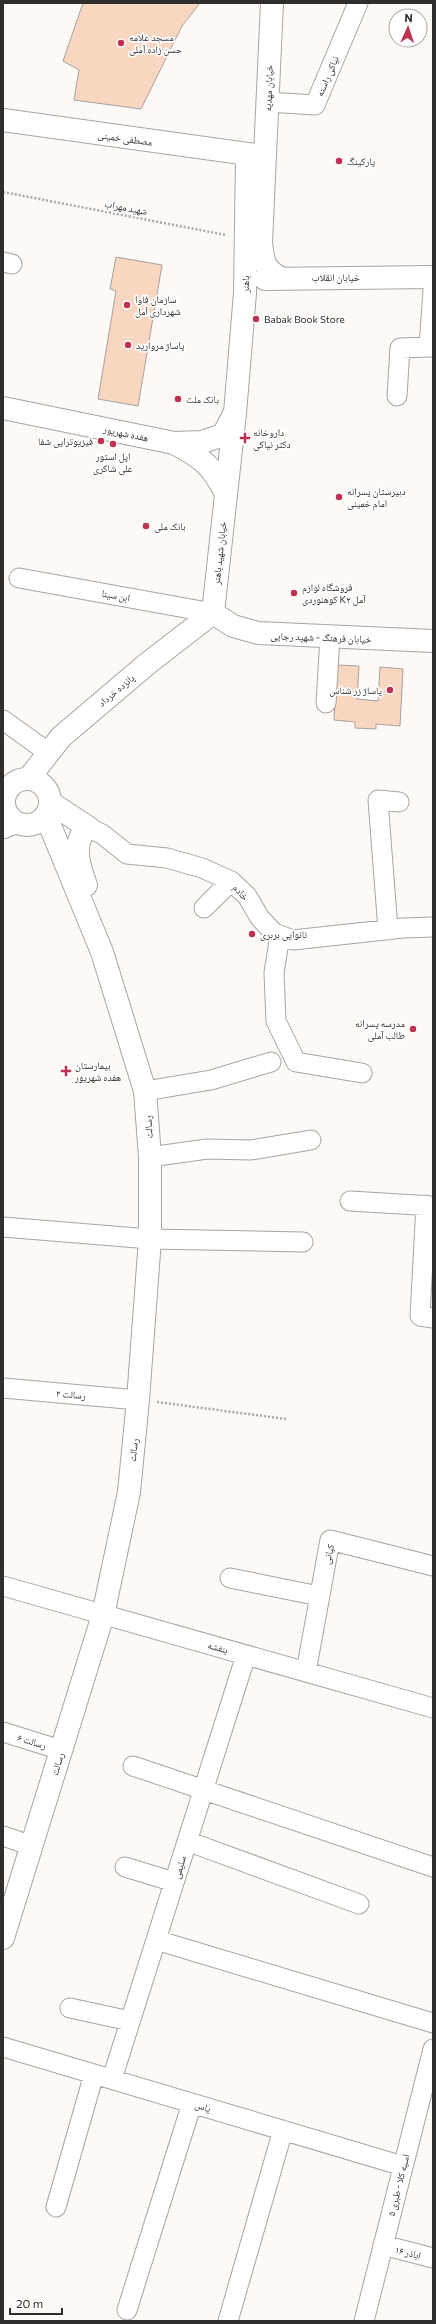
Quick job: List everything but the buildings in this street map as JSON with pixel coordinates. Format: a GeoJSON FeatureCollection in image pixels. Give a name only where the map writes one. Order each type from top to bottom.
{"type":"FeatureCollection","features":[{"type":"Feature","properties":{"kind":"main road","name":"خیابان مهدیه"},"geometry":{"type":"LineString","coordinates":[[256,156],[268,102],[272,3]]}},
{"type":"Feature","properties":{"kind":"main road","name":"مصطفی خمینی"},"geometry":{"type":"LineString","coordinates":[[3,120],[256,156]]}},
{"type":"Feature","properties":{"kind":"main road","name":"باهنر"},"geometry":{"type":"LineString","coordinates":[[235,412],[245,293],[246,238],[256,156]]}},
{"type":"Feature","properties":{"kind":"main road"},"geometry":{"type":"LineString","coordinates":[[256,156],[263,264],[269,272],[279,277]]}},
{"type":"Feature","properties":{"kind":"main road","name":"خیابان انقلاب"},"geometry":{"type":"LineString","coordinates":[[245,293],[258,282],[267,278],[433,277]]}},
{"type":"Feature","properties":{"kind":"main road","name":"هفده شهریور"},"geometry":{"type":"LineString","coordinates":[[3,408],[174,443],[202,442],[223,435],[235,412]]}},
{"type":"Feature","properties":{"kind":"main road"},"geometry":{"type":"LineString","coordinates":[[226,494],[235,412]]}},
{"type":"Feature","properties":{"kind":"main road"},"geometry":{"type":"LineString","coordinates":[[174,443],[196,455],[215,471],[226,494]]}},
{"type":"Feature","properties":{"kind":"main road","name":"خیابان شهید باهنر"},"geometry":{"type":"LineString","coordinates":[[213,613],[226,494]]}},
{"type":"Feature","properties":{"kind":"main road","name":"خیابان فرهنگ - شهید رجایی"},"geometry":{"type":"LineString","coordinates":[[213,613],[233,626],[258,634],[433,641]]}},
{"type":"Feature","properties":{"kind":"main road","name":"پانزده خرداد"},"geometry":{"type":"LineString","coordinates":[[29,778],[66,732],[147,664],[213,613]]}},
{"type":"Feature","properties":{"kind":"main road"},"geometry":{"type":"LineString","coordinates":[[29,778],[40,782],[48,791],[49,809],[34,825],[10,826],[4,799],[13,783],[29,778]]}},
{"type":"Feature","properties":{"kind":"main road","name":"خادم"},"geometry":{"type":"LineString","coordinates":[[49,809],[89,828]]}},
{"type":"Feature","properties":{"kind":"main road","name":"رسالت"},"geometry":{"type":"LineString","coordinates":[[5,1927],[32,1846],[103,1615],[129,1492],[138,1400],[150,1239],[150,1157],[145,1091],[102,952],[49,809]]}},
{"type":"Feature","properties":{"kind":"main road","name":"رسالت"},"geometry":{"type":"LineString","coordinates":[[89,828],[82,833],[78,843],[84,882],[100,924],[102,952]]}},
{"type":"Feature","properties":{"kind":"street","name":"نیاکی راسته"},"geometry":{"type":"LineString","coordinates":[[268,102],[315,105],[358,3]]}},
{"type":"Feature","properties":{"kind":"street"},"geometry":{"type":"LineString","coordinates":[[397,396],[400,348],[431,347],[433,290]]}},
{"type":"Feature","properties":{"kind":"street","name":"ابن سینا"},"geometry":{"type":"LineString","coordinates":[[19,578],[213,613]]}},
{"type":"Feature","properties":{"kind":"street"},"geometry":{"type":"LineString","coordinates":[[326,703],[330,637]]}},
{"type":"Feature","properties":{"kind":"street"},"geometry":{"type":"LineString","coordinates":[[3,720],[49,753]]}},
{"type":"Feature","properties":{"kind":"street"},"geometry":{"type":"LineString","coordinates":[[388,930],[378,800],[399,802]]}},
{"type":"Feature","properties":{"kind":"street","name":"خادم"},"geometry":{"type":"LineString","coordinates":[[89,828],[102,834],[127,854],[167,858],[202,868],[231,881],[247,896],[260,918],[274,933],[293,940],[433,927]]}},
{"type":"Feature","properties":{"kind":"street"},"geometry":{"type":"LineString","coordinates":[[204,908],[231,881]]}},
{"type":"Feature","properties":{"kind":"street"},"geometry":{"type":"LineString","coordinates":[[280,935],[274,973],[276,1021],[296,1062],[362,1073]]}},
{"type":"Feature","properties":{"kind":"street"},"geometry":{"type":"LineString","coordinates":[[145,1091],[211,1080],[271,1062]]}},
{"type":"Feature","properties":{"kind":"street"},"geometry":{"type":"LineString","coordinates":[[150,1157],[207,1149],[251,1150],[311,1140]]}},
{"type":"Feature","properties":{"kind":"street"},"geometry":{"type":"LineString","coordinates":[[350,1202],[430,1205],[426,1317]]}},
{"type":"Feature","properties":{"kind":"street"},"geometry":{"type":"LineString","coordinates":[[3,1227],[150,1239],[303,1242]]}},
{"type":"Feature","properties":{"kind":"street","name":"رسالت ۲"},"geometry":{"type":"LineString","coordinates":[[3,1388],[138,1400]]}},
{"type":"Feature","properties":{"kind":"street","name":"کیانی"},"geometry":{"type":"LineString","coordinates":[[306,1672],[330,1540],[433,1566]]}},
{"type":"Feature","properties":{"kind":"street"},"geometry":{"type":"LineString","coordinates":[[230,1578],[319,1596]]}},
{"type":"Feature","properties":{"kind":"street","name":"بنفشه"},"geometry":{"type":"LineString","coordinates":[[3,1586],[433,1708]]}},
{"type":"Feature","properties":{"kind":"street","name":"سلیمی"},"geometry":{"type":"LineString","coordinates":[[56,2207],[103,2077],[130,2021],[246,1655]]}},
{"type":"Feature","properties":{"kind":"street","name":"رسالت ۶"},"geometry":{"type":"LineString","coordinates":[[3,1732],[61,1750]]}},
{"type":"Feature","properties":{"kind":"street"},"geometry":{"type":"LineString","coordinates":[[133,1766],[433,1867]]}},
{"type":"Feature","properties":{"kind":"street"},"geometry":{"type":"LineString","coordinates":[[3,1836],[32,1846]]}},
{"type":"Feature","properties":{"kind":"street"},"geometry":{"type":"LineString","coordinates":[[187,1841],[359,1904]]}},
{"type":"Feature","properties":{"kind":"street"},"geometry":{"type":"LineString","coordinates":[[125,1867],[174,1882]]}},
{"type":"Feature","properties":{"kind":"street"},"geometry":{"type":"LineString","coordinates":[[156,1940],[433,2023]]}},
{"type":"Feature","properties":{"kind":"street"},"geometry":{"type":"LineString","coordinates":[[70,2008],[130,2021]]}},
{"type":"Feature","properties":{"kind":"street","name":"یاس"},"geometry":{"type":"LineString","coordinates":[[3,2047],[403,2166]]}},
{"type":"Feature","properties":{"kind":"street","name":"اسپه کلا - طبری ۵"},"geometry":{"type":"LineString","coordinates":[[364,2321],[403,2166],[430,2071],[433,2049]]}},
{"type":"Feature","properties":{"kind":"street"},"geometry":{"type":"LineString","coordinates":[[127,2310],[192,2103]]}},
{"type":"Feature","properties":{"kind":"street"},"geometry":{"type":"LineString","coordinates":[[228,2321],[283,2130]]}},
{"type":"Feature","properties":{"kind":"street","name":"اباذر ۱۶"},"geometry":{"type":"LineString","coordinates":[[383,2245],[433,2258]]}},
{"type":"Feature","properties":{"kind":"path","name":"شهید مهراب"},"geometry":{"type":"LineString","coordinates":[[3,192],[246,238]]}},
{"type":"Feature","properties":{"kind":"path"},"geometry":{"type":"LineString","coordinates":[[138,1400],[286,1419]]}},
{"type":"Feature","properties":{"kind":"place","name":"مسجد علامه حسن زاده آملی"},"geometry":{"type":"Point","coordinates":[121,43]}},
{"type":"Feature","properties":{"kind":"place","name":"پارکینگ"},"geometry":{"type":"Point","coordinates":[339,161]}},
{"type":"Feature","properties":{"kind":"place","name":"سازمان فاوا شهرداری آمل"},"geometry":{"type":"Point","coordinates":[127,305]}},
{"type":"Feature","properties":{"kind":"place","name":"Babak Book Store"},"geometry":{"type":"Point","coordinates":[256,319]}},
{"type":"Feature","properties":{"kind":"place","name":"پاساژ مروارید"},"geometry":{"type":"Point","coordinates":[128,345]}},
{"type":"Feature","properties":{"kind":"place","name":"بانک ملت"},"geometry":{"type":"Point","coordinates":[178,399]}},
{"type":"Feature","properties":{"kind":"place","name":"داروخانه دکتر نیاکی"},"geometry":{"type":"Point","coordinates":[245,438]}},
{"type":"Feature","properties":{"kind":"place","name":"فیزیوتراپی شفا"},"geometry":{"type":"Point","coordinates":[101,441]}},
{"type":"Feature","properties":{"kind":"place","name":"اپل استور علی شاکری"},"geometry":{"type":"Point","coordinates":[113,444]}},
{"type":"Feature","properties":{"kind":"place","name":"دبیرستان پسرانه امام خمینی"},"geometry":{"type":"Point","coordinates":[339,497]}},
{"type":"Feature","properties":{"kind":"place","name":"بانک ملی"},"geometry":{"type":"Point","coordinates":[146,526]}},
{"type":"Feature","properties":{"kind":"place","name":"فروشگاه لوازم کوهنوردی K۲ آمل"},"geometry":{"type":"Point","coordinates":[294,593]}},
{"type":"Feature","properties":{"kind":"place","name":"پاساژ زر شناس"},"geometry":{"type":"Point","coordinates":[390,690]}},
{"type":"Feature","properties":{"kind":"place","name":"نانوایی بربری"},"geometry":{"type":"Point","coordinates":[252,934]}},
{"type":"Feature","properties":{"kind":"place","name":"مدرسه پسرانه طالب آملی"},"geometry":{"type":"Point","coordinates":[413,1029]}},
{"type":"Feature","properties":{"kind":"place","name":"بیمارستان هفده شهریور"},"geometry":{"type":"Point","coordinates":[66,1071]}}]}
